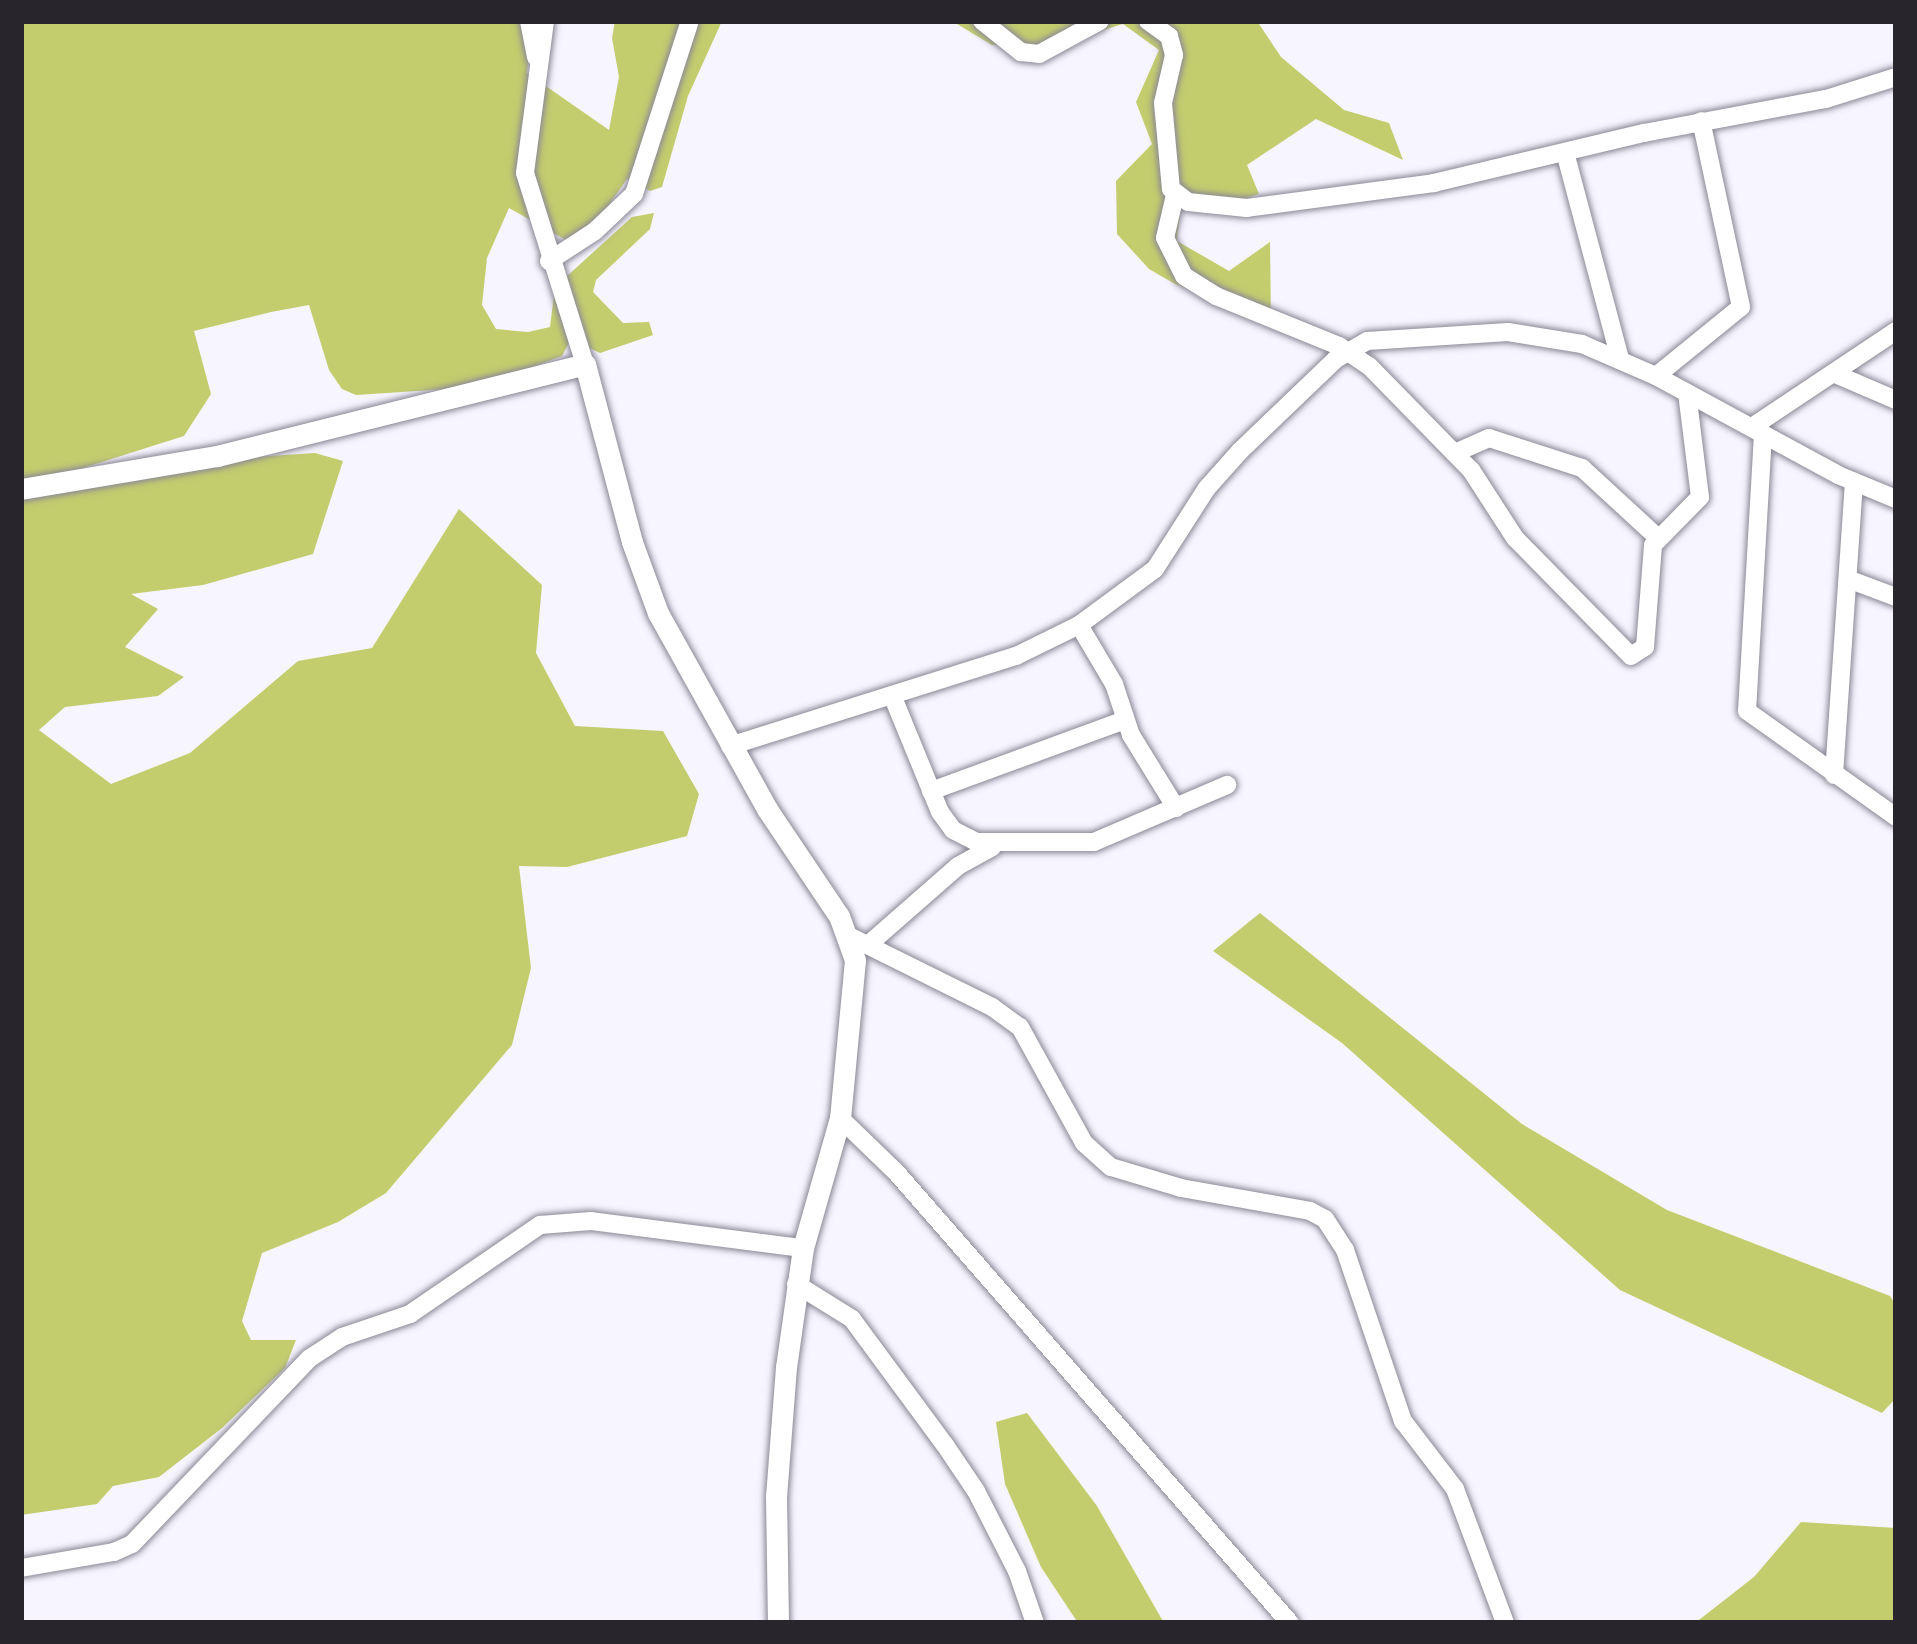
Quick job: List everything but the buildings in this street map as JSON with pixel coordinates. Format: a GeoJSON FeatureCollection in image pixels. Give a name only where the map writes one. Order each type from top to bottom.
{"type":"FeatureCollection","features":[{"type":"Feature","properties":{"kind":"street"},"geometry":{"type":"LineString","coordinates":[[529,21],[538,68]]}},
{"type":"Feature","properties":{"kind":"street"},"geometry":{"type":"LineString","coordinates":[[545,21],[526,173],[649,591],[691,682],[859,940],[1020,1027],[1084,1143],[1111,1167],[1181,1188],[1310,1211],[1325,1220],[1345,1250],[1403,1421],[1455,1489],[1505,1623]]}},
{"type":"Feature","properties":{"kind":"street"},"geometry":{"type":"LineString","coordinates":[[549,261],[595,231],[634,194],[690,21]]}},
{"type":"Feature","properties":{"kind":"street"},"geometry":{"type":"LineString","coordinates":[[982,21],[1021,52],[1039,53],[1059,47],[1100,21]]}},
{"type":"Feature","properties":{"kind":"street"},"geometry":{"type":"LineString","coordinates":[[1148,21],[1169,36],[1174,55],[1163,103],[1169,179],[1175,195],[1165,238],[1184,276],[1278,325],[1347,350],[1370,366],[1455,452],[1515,538],[1631,656],[1645,646],[1651,554],[1657,537],[1700,497],[1687,393]]}},
{"type":"Feature","properties":{"kind":"street"},"geometry":{"type":"LineString","coordinates":[[1175,195],[1206,205],[1275,208],[1566,156],[1701,122],[1826,99],[1896,77]]}},
{"type":"Feature","properties":{"kind":"street"},"geometry":{"type":"LineString","coordinates":[[1657,376],[1742,307],[1701,122]]}},
{"type":"Feature","properties":{"kind":"street"},"geometry":{"type":"LineString","coordinates":[[1566,156],[1620,359]]}},
{"type":"Feature","properties":{"kind":"street"},"geometry":{"type":"LineString","coordinates":[[1757,430],[1896,331]]}},
{"type":"Feature","properties":{"kind":"street"},"geometry":{"type":"LineString","coordinates":[[730,746],[1027,651],[1079,625],[1155,568],[1223,469],[1347,350],[1379,339],[1508,332],[1562,340],[1657,376],[1854,482],[1896,499]]}},
{"type":"Feature","properties":{"kind":"street"},"geometry":{"type":"LineString","coordinates":[[21,490],[217,456],[584,364]]}},
{"type":"Feature","properties":{"kind":"street"},"geometry":{"type":"LineString","coordinates":[[1833,374],[1896,400]]}},
{"type":"Feature","properties":{"kind":"street"},"geometry":{"type":"LineString","coordinates":[[1757,430],[1747,710],[1896,817]]}},
{"type":"Feature","properties":{"kind":"street"},"geometry":{"type":"LineString","coordinates":[[1455,452],[1489,438],[1582,468],[1657,537]]}},
{"type":"Feature","properties":{"kind":"street"},"geometry":{"type":"LineString","coordinates":[[1834,775],[1854,482]]}},
{"type":"Feature","properties":{"kind":"street"},"geometry":{"type":"LineString","coordinates":[[1848,579],[1896,597]]}},
{"type":"Feature","properties":{"kind":"street"},"geometry":{"type":"LineString","coordinates":[[1079,625],[1114,684],[1125,720],[1176,808]]}},
{"type":"Feature","properties":{"kind":"street"},"geometry":{"type":"LineString","coordinates":[[892,694],[952,830],[992,847],[1094,842],[1227,785]]}},
{"type":"Feature","properties":{"kind":"street"},"geometry":{"type":"LineString","coordinates":[[932,791],[1125,720]]}},
{"type":"Feature","properties":{"kind":"street"},"geometry":{"type":"LineString","coordinates":[[778,1623],[778,1448],[796,1284],[840,1118],[859,940],[958,866],[992,847]]}},
{"type":"Feature","properties":{"kind":"street"},"geometry":{"type":"LineString","coordinates":[[840,1118],[896,1172],[1290,1623]]}},
{"type":"Feature","properties":{"kind":"street"},"geometry":{"type":"LineString","coordinates":[[21,1568],[114,1552],[132,1544],[150,1531],[310,1358],[342,1337],[410,1314],[540,1225],[591,1220],[802,1248]]}},
{"type":"Feature","properties":{"kind":"street"},"geometry":{"type":"LineString","coordinates":[[796,1284],[852,1319],[945,1445],[976,1491],[1017,1571],[1035,1623]]}},
{"type":"Feature","properties":{"kind":"green space"},"geometry":{"type":"Polygon","coordinates":[[[21,21],[532,21],[527,73],[609,130],[619,77],[612,38],[615,21],[722,21],[688,96],[662,187],[650,191],[627,179],[596,223],[566,240],[509,208],[487,258],[482,305],[496,329],[528,332],[550,327],[555,287],[632,217],[654,213],[650,229],[596,280],[593,292],[623,323],[649,322],[653,335],[600,353],[571,339],[562,356],[478,387],[356,395],[342,389],[329,370],[309,305],[271,312],[194,331],[211,394],[184,436],[83,468],[315,453],[343,461],[313,554],[203,585],[131,594],[158,609],[125,647],[184,677],[158,696],[65,707],[39,730],[111,784],[190,753],[298,661],[372,648],[459,509],[542,585],[536,653],[575,726],[663,731],[699,794],[687,836],[567,867],[519,866],[531,968],[512,1045],[386,1193],[338,1222],[262,1253],[242,1321],[251,1340],[296,1340],[285,1368],[222,1428],[159,1477],[113,1486],[97,1504],[21,1515],[21,21]]]}},
{"type":"Feature","properties":{"kind":"green space"},"geometry":{"type":"Polygon","coordinates":[[[952,21],[1257,21],[1281,57],[1344,110],[1389,123],[1403,160],[1316,119],[1247,165],[1259,194],[1228,204],[1182,196],[1177,241],[1229,271],[1270,242],[1271,320],[1175,284],[1149,269],[1117,234],[1116,181],[1152,144],[1136,102],[1159,50],[1123,24],[1051,46],[992,45],[952,21]]]}},
{"type":"Feature","properties":{"kind":"green space"},"geometry":{"type":"Polygon","coordinates":[[[1260,913],[1522,1124],[1667,1210],[1890,1296],[1896,1305],[1896,1398],[1882,1413],[1620,1290],[1342,1043],[1213,951],[1260,913]]]}},
{"type":"Feature","properties":{"kind":"green space"},"geometry":{"type":"Polygon","coordinates":[[[1027,1413],[1097,1506],[1164,1623],[1078,1623],[1041,1567],[1005,1484],[996,1422],[1027,1413]]]}},
{"type":"Feature","properties":{"kind":"green space"},"geometry":{"type":"Polygon","coordinates":[[[1801,1522],[1896,1528],[1896,1623],[1695,1623],[1754,1577],[1801,1522]]]}}]}
